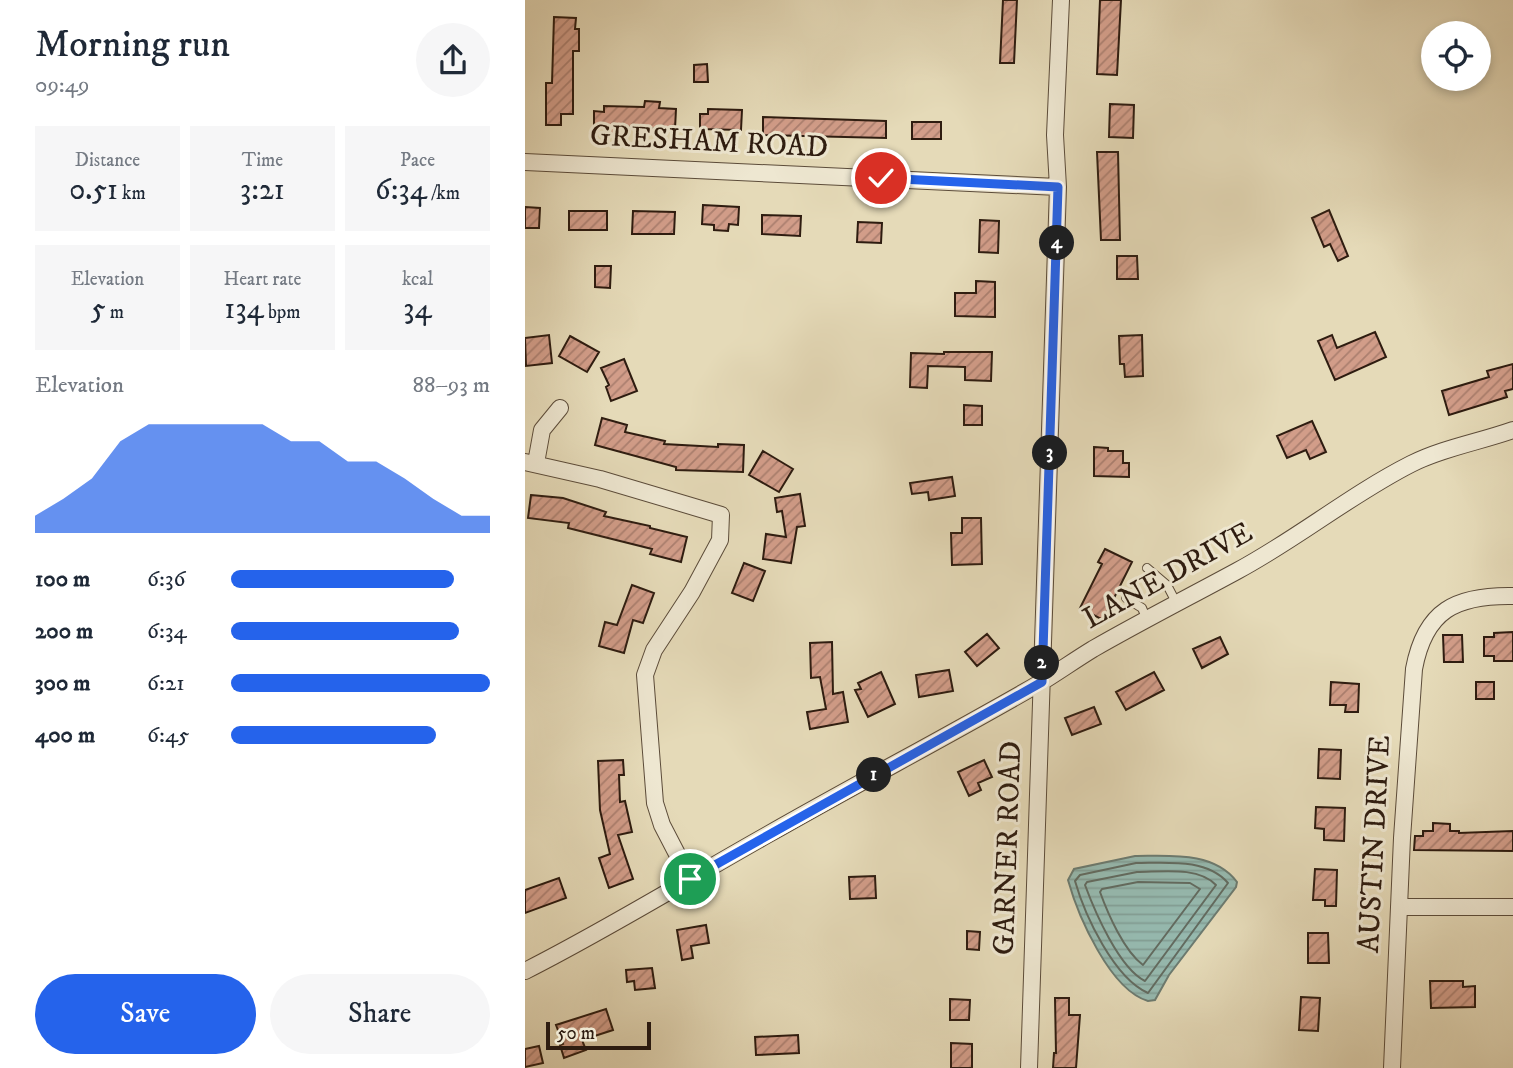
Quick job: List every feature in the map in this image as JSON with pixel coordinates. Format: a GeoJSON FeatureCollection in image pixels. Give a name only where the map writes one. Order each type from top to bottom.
{"type":"FeatureCollection","features":[{"type":"Feature","properties":{"kind":"street","name":"GARNER ROAD"},"geometry":{"type":"LineString","coordinates":[[1029,1068],[1058,187],[1055,135],[1061,0]]}},
{"type":"Feature","properties":{"kind":"street","name":"GRESHAM ROAD"},"geometry":{"type":"LineString","coordinates":[[525,162],[1058,187]]}},
{"type":"Feature","properties":{"kind":"street"},"geometry":{"type":"LineString","coordinates":[[559,408],[542,430],[530,462],[721,516],[720,540],[692,592],[654,650],[645,676],[655,803],[661,825],[690,879]]}},
{"type":"Feature","properties":{"kind":"street","name":"LANE DRIVE"},"geometry":{"type":"LineString","coordinates":[[525,971],[1042,682],[1091,650],[1246,567],[1316,524],[1347,501],[1414,463],[1443,451],[1464,447],[1513,430]]}},
{"type":"Feature","properties":{"kind":"street","name":"AUSTIN DRIVE"},"geometry":{"type":"LineString","coordinates":[[1392,1068],[1414,669],[1419,645],[1429,626],[1443,610],[1493,596],[1513,596]]}},
{"type":"Feature","properties":{"kind":"street"},"geometry":{"type":"LineString","coordinates":[[1399,907],[1513,907]]}},
{"type":"Feature","properties":{"kind":"lane"},"geometry":{"type":"LineString","coordinates":[[1147,568],[1167,585],[1177,604]]}},
{"type":"Feature","properties":{"kind":"lane"},"geometry":{"type":"LineString","coordinates":[[1126,598],[1142,608],[1147,620]]}},
{"type":"Feature","properties":{"kind":"water"},"geometry":{"type":"Polygon","coordinates":[[[1135,856],[1176,856],[1204,860],[1227,872],[1237,882],[1236,887],[1169,975],[1155,1000],[1148,1001],[1121,983],[1097,950],[1079,913],[1068,880],[1074,869],[1135,856]]]}},
{"type":"Feature","properties":{"kind":"building"},"geometry":{"type":"Polygon","coordinates":[[[1003,0],[1017,0],[1014,63],[1000,63],[1003,0]]]}},
{"type":"Feature","properties":{"kind":"building"},"geometry":{"type":"Polygon","coordinates":[[[1100,0],[1121,0],[1117,75],[1097,74],[1100,0]]]}},
{"type":"Feature","properties":{"kind":"building"},"geometry":{"type":"Polygon","coordinates":[[[554,17],[576,18],[579,51],[573,51],[573,114],[561,114],[561,125],[546,125],[546,83],[552,83],[554,17]]]}},
{"type":"Feature","properties":{"kind":"building"},"geometry":{"type":"Polygon","coordinates":[[[707,64],[708,82],[694,82],[694,65],[707,64]]]}},
{"type":"Feature","properties":{"kind":"building"},"geometry":{"type":"Polygon","coordinates":[[[645,101],[660,102],[659,108],[676,109],[675,129],[619,127],[619,134],[609,134],[609,127],[594,126],[594,111],[604,112],[604,106],[644,107],[645,101]]]}},
{"type":"Feature","properties":{"kind":"building"},"geometry":{"type":"Polygon","coordinates":[[[1110,104],[1134,105],[1133,138],[1109,137],[1110,104]]]}},
{"type":"Feature","properties":{"kind":"building"},"geometry":{"type":"Polygon","coordinates":[[[708,109],[742,110],[741,130],[700,129],[700,114],[708,114],[708,109]]]}},
{"type":"Feature","properties":{"kind":"building"},"geometry":{"type":"Polygon","coordinates":[[[763,117],[886,121],[886,138],[763,135],[763,117]]]}},
{"type":"Feature","properties":{"kind":"building"},"geometry":{"type":"Polygon","coordinates":[[[912,122],[941,122],[941,139],[912,139],[912,122]]]}},
{"type":"Feature","properties":{"kind":"building"},"geometry":{"type":"Polygon","coordinates":[[[1097,152],[1118,152],[1120,240],[1101,240],[1097,152]]]}},
{"type":"Feature","properties":{"kind":"building"},"geometry":{"type":"Polygon","coordinates":[[[703,205],[739,207],[738,225],[729,224],[728,231],[714,230],[714,225],[702,224],[703,205]]]}},
{"type":"Feature","properties":{"kind":"building"},"geometry":{"type":"Polygon","coordinates":[[[525,207],[540,208],[539,228],[525,228],[525,207]]]}},
{"type":"Feature","properties":{"kind":"building"},"geometry":{"type":"Polygon","coordinates":[[[1329,210],[1348,256],[1338,261],[1330,244],[1324,247],[1312,218],[1329,210]]]}},
{"type":"Feature","properties":{"kind":"building"},"geometry":{"type":"Polygon","coordinates":[[[569,211],[607,211],[607,230],[569,230],[569,211]]]}},
{"type":"Feature","properties":{"kind":"building"},"geometry":{"type":"Polygon","coordinates":[[[633,211],[675,212],[674,234],[632,234],[633,211]]]}},
{"type":"Feature","properties":{"kind":"building"},"geometry":{"type":"Polygon","coordinates":[[[762,215],[801,216],[800,236],[762,234],[762,215]]]}},
{"type":"Feature","properties":{"kind":"building"},"geometry":{"type":"Polygon","coordinates":[[[980,220],[999,221],[998,253],[979,252],[980,220]]]}},
{"type":"Feature","properties":{"kind":"building"},"geometry":{"type":"Polygon","coordinates":[[[858,222],[882,223],[881,243],[857,242],[858,222]]]}},
{"type":"Feature","properties":{"kind":"building"},"geometry":{"type":"Polygon","coordinates":[[[1117,256],[1137,256],[1138,279],[1117,279],[1117,256]]]}},
{"type":"Feature","properties":{"kind":"building"},"geometry":{"type":"Polygon","coordinates":[[[595,266],[611,266],[610,288],[595,287],[595,266]]]}},
{"type":"Feature","properties":{"kind":"building"},"geometry":{"type":"Polygon","coordinates":[[[976,281],[995,282],[995,317],[955,316],[955,293],[976,293],[976,281]]]}},
{"type":"Feature","properties":{"kind":"building"},"geometry":{"type":"Polygon","coordinates":[[[1375,332],[1386,357],[1335,380],[1318,341],[1332,335],[1337,348],[1375,332]]]}},
{"type":"Feature","properties":{"kind":"building"},"geometry":{"type":"Polygon","coordinates":[[[549,335],[552,363],[526,366],[525,338],[549,335]]]}},
{"type":"Feature","properties":{"kind":"building"},"geometry":{"type":"Polygon","coordinates":[[[1142,335],[1143,376],[1125,377],[1124,364],[1120,364],[1119,336],[1142,335]]]}},
{"type":"Feature","properties":{"kind":"building"},"geometry":{"type":"Polygon","coordinates":[[[570,336],[599,352],[587,372],[559,356],[570,336]]]}},
{"type":"Feature","properties":{"kind":"building"},"geometry":{"type":"Polygon","coordinates":[[[992,352],[991,381],[965,380],[965,367],[928,366],[927,388],[910,387],[911,353],[992,352]]]}},
{"type":"Feature","properties":{"kind":"building"},"geometry":{"type":"Polygon","coordinates":[[[624,359],[637,391],[611,401],[606,387],[609,385],[601,368],[624,359]]]}},
{"type":"Feature","properties":{"kind":"building"},"geometry":{"type":"Polygon","coordinates":[[[1513,364],[1513,389],[1505,391],[1507,397],[1449,415],[1442,391],[1489,377],[1487,371],[1513,364]]]}},
{"type":"Feature","properties":{"kind":"building"},"geometry":{"type":"Polygon","coordinates":[[[964,405],[982,406],[982,425],[964,425],[964,405]]]}},
{"type":"Feature","properties":{"kind":"building"},"geometry":{"type":"Polygon","coordinates":[[[602,418],[627,425],[625,432],[665,441],[664,444],[718,447],[718,444],[744,445],[743,472],[676,470],[676,467],[595,445],[602,418]]]}},
{"type":"Feature","properties":{"kind":"building"},"geometry":{"type":"Polygon","coordinates":[[[1312,421],[1326,452],[1310,459],[1306,450],[1287,458],[1277,436],[1312,421]]]}},
{"type":"Feature","properties":{"kind":"building"},"geometry":{"type":"Polygon","coordinates":[[[1094,447],[1123,451],[1123,463],[1129,463],[1129,477],[1094,476],[1094,447]]]}},
{"type":"Feature","properties":{"kind":"building"},"geometry":{"type":"Polygon","coordinates":[[[763,451],[793,469],[779,492],[749,475],[763,451]]]}},
{"type":"Feature","properties":{"kind":"building"},"geometry":{"type":"Polygon","coordinates":[[[952,477],[955,496],[929,500],[928,492],[912,494],[910,483],[952,477]]]}},
{"type":"Feature","properties":{"kind":"building"},"geometry":{"type":"Polygon","coordinates":[[[800,494],[805,526],[797,527],[791,563],[763,559],[766,534],[786,537],[782,511],[777,512],[775,498],[800,494]]]}},
{"type":"Feature","properties":{"kind":"building"},"geometry":{"type":"Polygon","coordinates":[[[531,495],[563,498],[606,512],[604,516],[687,537],[681,562],[650,554],[652,549],[568,528],[569,523],[528,518],[531,495]]]}},
{"type":"Feature","properties":{"kind":"building"},"geometry":{"type":"Polygon","coordinates":[[[962,518],[981,518],[982,564],[952,565],[951,533],[962,533],[962,518]]]}},
{"type":"Feature","properties":{"kind":"building"},"geometry":{"type":"Polygon","coordinates":[[[1105,549],[1132,562],[1103,620],[1080,608],[1102,564],[1098,562],[1105,549]]]}},
{"type":"Feature","properties":{"kind":"building"},"geometry":{"type":"Polygon","coordinates":[[[744,563],[765,571],[753,601],[732,593],[744,563]]]}},
{"type":"Feature","properties":{"kind":"building"},"geometry":{"type":"Polygon","coordinates":[[[632,585],[654,593],[643,623],[633,620],[624,653],[599,646],[605,622],[617,625],[632,585]]]}},
{"type":"Feature","properties":{"kind":"building"},"geometry":{"type":"Polygon","coordinates":[[[1513,632],[1513,661],[1494,661],[1494,656],[1484,656],[1484,637],[1494,637],[1494,633],[1513,632]]]}},
{"type":"Feature","properties":{"kind":"building"},"geometry":{"type":"Polygon","coordinates":[[[987,634],[999,648],[977,666],[965,652],[987,634]]]}},
{"type":"Feature","properties":{"kind":"building"},"geometry":{"type":"Polygon","coordinates":[[[1443,635],[1462,635],[1463,662],[1444,662],[1443,635]]]}},
{"type":"Feature","properties":{"kind":"building"},"geometry":{"type":"Polygon","coordinates":[[[1220,637],[1228,654],[1202,668],[1193,649],[1220,637]]]}},
{"type":"Feature","properties":{"kind":"building"},"geometry":{"type":"Polygon","coordinates":[[[832,642],[833,694],[843,692],[848,722],[810,729],[807,712],[826,709],[820,677],[811,678],[810,643],[832,642]]]}},
{"type":"Feature","properties":{"kind":"building"},"geometry":{"type":"Polygon","coordinates":[[[949,670],[953,691],[919,697],[916,675],[949,670]]]}},
{"type":"Feature","properties":{"kind":"building"},"geometry":{"type":"Polygon","coordinates":[[[881,672],[895,704],[868,717],[855,690],[861,689],[858,683],[881,672]]]}},
{"type":"Feature","properties":{"kind":"building"},"geometry":{"type":"Polygon","coordinates":[[[1154,672],[1164,690],[1126,710],[1116,692],[1154,672]]]}},
{"type":"Feature","properties":{"kind":"building"},"geometry":{"type":"Polygon","coordinates":[[[1331,682],[1359,684],[1358,712],[1345,712],[1346,705],[1330,705],[1331,682]]]}},
{"type":"Feature","properties":{"kind":"building"},"geometry":{"type":"Polygon","coordinates":[[[1476,682],[1494,682],[1494,699],[1476,699],[1476,682]]]}},
{"type":"Feature","properties":{"kind":"building"},"geometry":{"type":"Polygon","coordinates":[[[1094,707],[1101,724],[1072,735],[1065,718],[1094,707]]]}},
{"type":"Feature","properties":{"kind":"building"},"geometry":{"type":"Polygon","coordinates":[[[1319,749],[1341,750],[1340,779],[1318,778],[1319,749]]]}},
{"type":"Feature","properties":{"kind":"building"},"geometry":{"type":"Polygon","coordinates":[[[623,760],[624,775],[619,775],[620,802],[625,801],[632,832],[618,835],[633,879],[609,888],[599,858],[610,854],[600,810],[598,761],[623,760]]]}},
{"type":"Feature","properties":{"kind":"building"},"geometry":{"type":"Polygon","coordinates":[[[984,760],[992,777],[978,783],[981,790],[969,796],[958,772],[984,760]]]}},
{"type":"Feature","properties":{"kind":"building"},"geometry":{"type":"Polygon","coordinates":[[[1316,807],[1345,808],[1344,841],[1324,840],[1324,829],[1315,828],[1316,807]]]}},
{"type":"Feature","properties":{"kind":"building"},"geometry":{"type":"Polygon","coordinates":[[[1433,823],[1450,824],[1450,831],[1459,833],[1513,831],[1513,851],[1414,850],[1415,836],[1423,836],[1423,831],[1433,831],[1433,823]]]}},
{"type":"Feature","properties":{"kind":"building"},"geometry":{"type":"Polygon","coordinates":[[[1315,869],[1337,870],[1336,906],[1325,906],[1325,900],[1313,900],[1315,869]]]}},
{"type":"Feature","properties":{"kind":"building"},"geometry":{"type":"Polygon","coordinates":[[[875,876],[876,898],[850,899],[849,877],[875,876]]]}},
{"type":"Feature","properties":{"kind":"building"},"geometry":{"type":"Polygon","coordinates":[[[559,878],[566,898],[525,913],[525,890],[559,878]]]}},
{"type":"Feature","properties":{"kind":"building"},"geometry":{"type":"Polygon","coordinates":[[[706,925],[709,943],[691,946],[693,958],[682,960],[677,930],[706,925]]]}},
{"type":"Feature","properties":{"kind":"building"},"geometry":{"type":"Polygon","coordinates":[[[967,931],[980,932],[979,950],[967,949],[967,931]]]}},
{"type":"Feature","properties":{"kind":"building"},"geometry":{"type":"Polygon","coordinates":[[[1308,933],[1328,933],[1329,963],[1308,963],[1308,933]]]}},
{"type":"Feature","properties":{"kind":"building"},"geometry":{"type":"Polygon","coordinates":[[[652,968],[655,988],[635,990],[634,981],[627,982],[626,970],[652,968]]]}},
{"type":"Feature","properties":{"kind":"building"},"geometry":{"type":"Polygon","coordinates":[[[1430,981],[1463,981],[1463,987],[1475,986],[1475,1007],[1431,1008],[1430,981]]]}},
{"type":"Feature","properties":{"kind":"building"},"geometry":{"type":"Polygon","coordinates":[[[1301,997],[1320,998],[1318,1031],[1299,1030],[1301,997]]]}},
{"type":"Feature","properties":{"kind":"building"},"geometry":{"type":"Polygon","coordinates":[[[1055,998],[1069,998],[1069,1015],[1080,1015],[1076,1068],[1053,1068],[1056,1053],[1055,998]]]}},
{"type":"Feature","properties":{"kind":"building"},"geometry":{"type":"Polygon","coordinates":[[[950,999],[970,1000],[969,1020],[950,1020],[950,999]]]}},
{"type":"Feature","properties":{"kind":"building"},"geometry":{"type":"Polygon","coordinates":[[[606,1009],[613,1030],[582,1040],[586,1050],[564,1058],[560,1045],[563,1044],[556,1025],[606,1009]]]}},
{"type":"Feature","properties":{"kind":"building"},"geometry":{"type":"Polygon","coordinates":[[[798,1035],[799,1053],[756,1055],[755,1037],[798,1035]]]}},
{"type":"Feature","properties":{"kind":"building"},"geometry":{"type":"Polygon","coordinates":[[[951,1043],[972,1044],[972,1068],[951,1068],[951,1043]]]}},
{"type":"Feature","properties":{"kind":"building"},"geometry":{"type":"Polygon","coordinates":[[[539,1046],[543,1063],[525,1067],[525,1049],[539,1046]]]}},
{"type":"Feature","properties":{"kind":"route"},"geometry":{"type":"LineString","coordinates":[[690,879],[1042,682],[1058,187],[881,178]]}}]}
